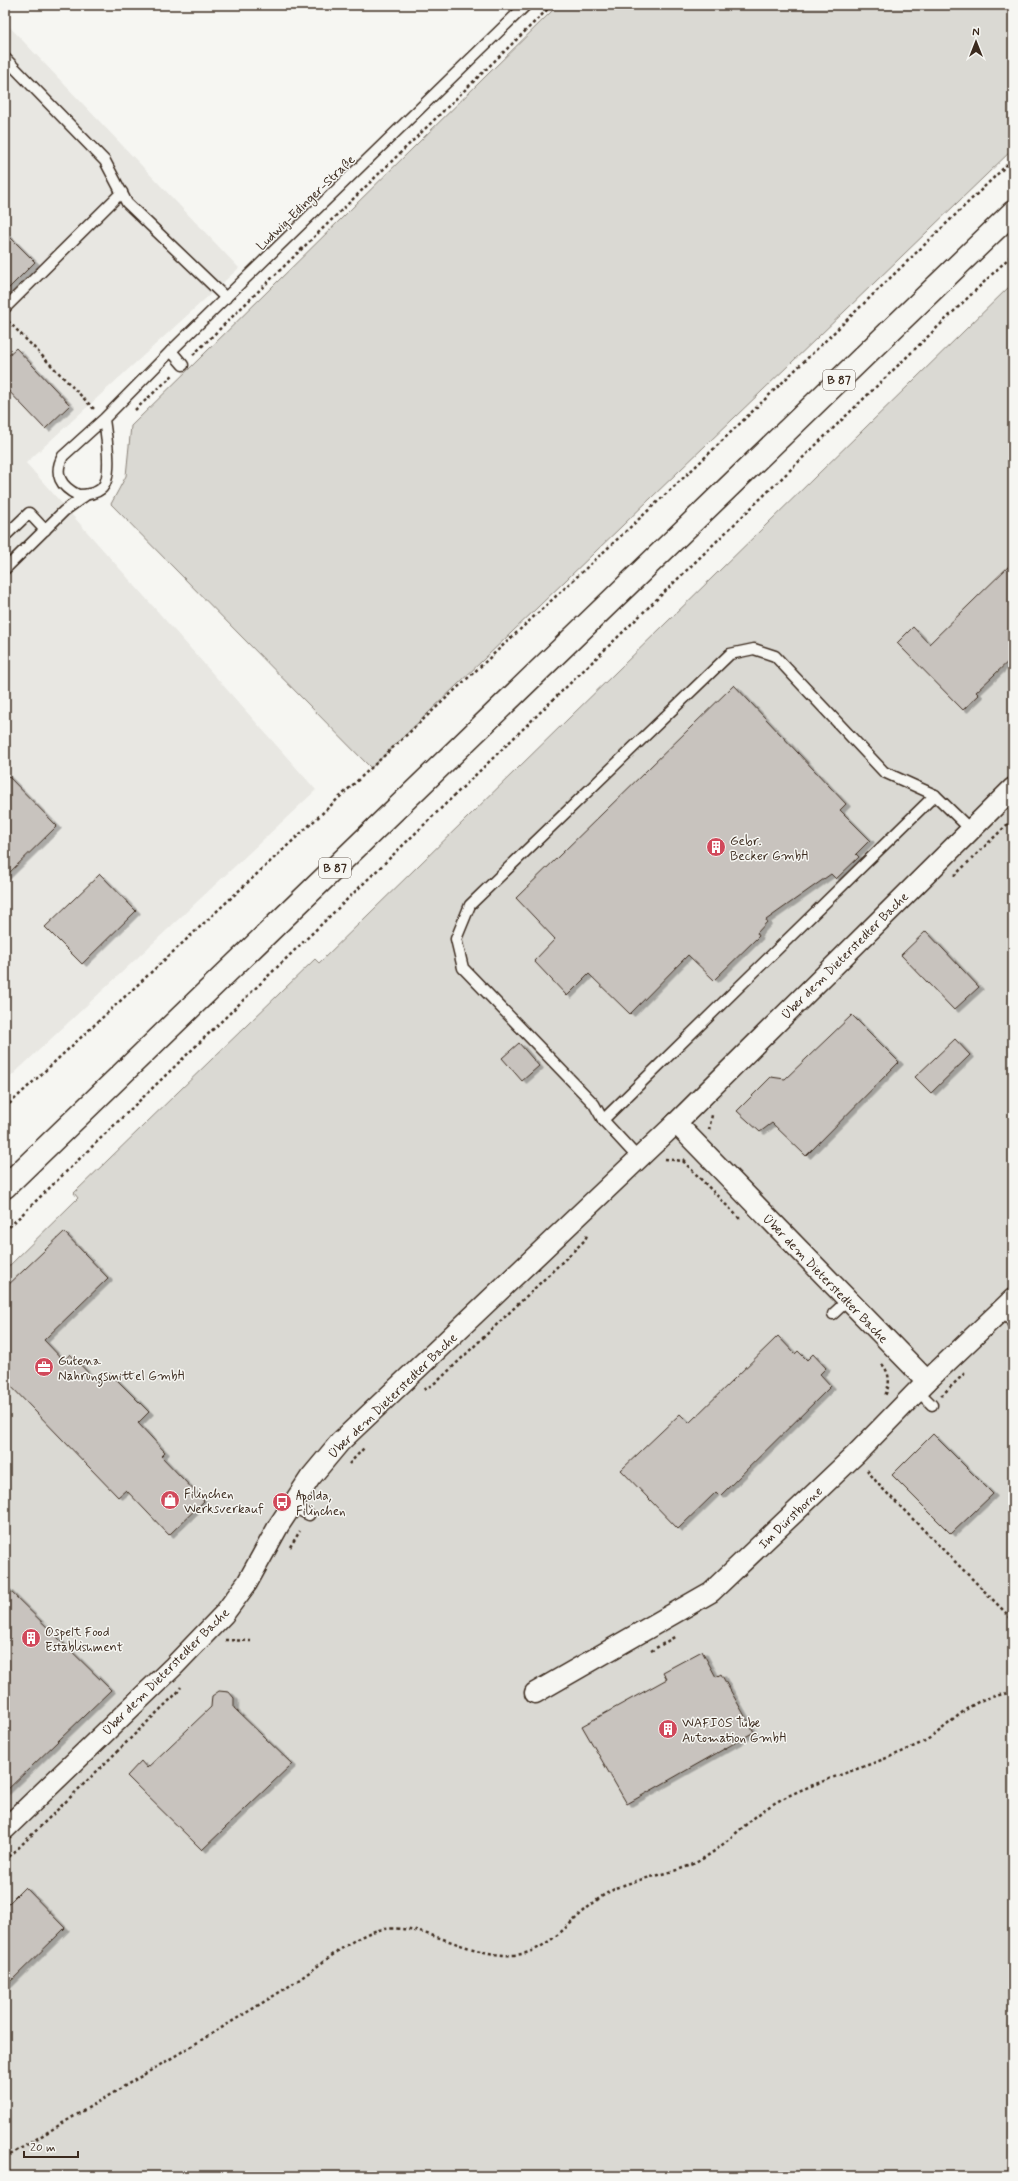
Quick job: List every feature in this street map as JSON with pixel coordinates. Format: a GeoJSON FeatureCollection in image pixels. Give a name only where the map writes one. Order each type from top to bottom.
{"type":"FeatureCollection","features":[{"type":"Feature","properties":{"kind":"main road","name":"B 87"},"geometry":{"type":"LineString","coordinates":[[5,1187],[1013,212]]}},
{"type":"Feature","properties":{"kind":"street","name":"Über dem Dieterstedter Bache"},"geometry":{"type":"LineString","coordinates":[[5,1829],[174,1666],[224,1614],[247,1583],[291,1506],[310,1478],[340,1442],[639,1159],[1013,788]]}},
{"type":"Feature","properties":{"kind":"street","name":"Über dem Dieterstedter Bache"},"geometry":{"type":"LineString","coordinates":[[676,1123],[848,1300],[922,1385]]}},
{"type":"Feature","properties":{"kind":"street","name":"Im Dürstborne"},"geometry":{"type":"LineString","coordinates":[[535,1693],[711,1592],[855,1455],[922,1385],[1010,1310]]}},
{"type":"Feature","properties":{"kind":"lane","name":"Ludwig-Edinger-Straße"},"geometry":{"type":"LineString","coordinates":[[86,495],[78,495],[61,484],[58,474],[59,463],[63,456],[104,419],[171,351],[526,5]]}},
{"type":"Feature","properties":{"kind":"lane"},"geometry":{"type":"LineString","coordinates":[[5,58],[105,161],[127,203],[226,298]]}},
{"type":"Feature","properties":{"kind":"lane"},"geometry":{"type":"LineString","coordinates":[[5,308],[122,192]]}},
{"type":"Feature","properties":{"kind":"lane"},"geometry":{"type":"LineString","coordinates":[[171,351],[183,365]]}},
{"type":"Feature","properties":{"kind":"lane"},"geometry":{"type":"LineString","coordinates":[[5,569],[45,530],[86,495],[102,488],[107,478],[108,464],[104,419]]}},
{"type":"Feature","properties":{"kind":"lane"},"geometry":{"type":"LineString","coordinates":[[5,536],[29,513],[45,530]]}},
{"type":"Feature","properties":{"kind":"lane"},"geometry":{"type":"LineString","coordinates":[[639,1159],[602,1120],[594,1104],[463,968],[456,939],[470,905],[730,654],[754,649],[775,656],[884,772],[935,795],[970,829]]}},
{"type":"Feature","properties":{"kind":"lane"},"geometry":{"type":"LineString","coordinates":[[602,1120],[935,795]]}},
{"type":"Feature","properties":{"kind":"lane"},"geometry":{"type":"LineString","coordinates":[[833,1314],[848,1300]]}},
{"type":"Feature","properties":{"kind":"lane"},"geometry":{"type":"LineString","coordinates":[[922,1385],[932,1405]]}},
{"type":"Feature","properties":{"kind":"lane"},"geometry":{"type":"LineString","coordinates":[[291,1506],[309,1515]]}},
{"type":"Feature","properties":{"kind":"path"},"geometry":{"type":"LineString","coordinates":[[134,411],[552,5]]}},
{"type":"Feature","properties":{"kind":"path"},"geometry":{"type":"LineString","coordinates":[[5,1108],[695,467],[1013,159]]}},
{"type":"Feature","properties":{"kind":"path"},"geometry":{"type":"LineString","coordinates":[[5,1230],[1013,254]]}},
{"type":"Feature","properties":{"kind":"path"},"geometry":{"type":"LineString","coordinates":[[5,318],[104,419]]}},
{"type":"Feature","properties":{"kind":"path"},"geometry":{"type":"LineString","coordinates":[[952,878],[1013,819]]}},
{"type":"Feature","properties":{"kind":"path"},"geometry":{"type":"LineString","coordinates":[[683,1161],[706,1140],[714,1111]]}},
{"type":"Feature","properties":{"kind":"path"},"geometry":{"type":"LineString","coordinates":[[662,1159],[673,1158],[683,1161],[744,1223]]}},
{"type":"Feature","properties":{"kind":"path"},"geometry":{"type":"LineString","coordinates":[[421,1392],[439,1380],[585,1240],[588,1233]]}},
{"type":"Feature","properties":{"kind":"path"},"geometry":{"type":"LineString","coordinates":[[879,1361],[888,1373],[890,1383],[884,1397],[898,1410]]}},
{"type":"Feature","properties":{"kind":"path"},"geometry":{"type":"LineString","coordinates":[[344,1469],[366,1446]]}},
{"type":"Feature","properties":{"kind":"path"},"geometry":{"type":"LineString","coordinates":[[855,1455],[878,1484],[1013,1620]]}},
{"type":"Feature","properties":{"kind":"path"},"geometry":{"type":"LineString","coordinates":[[287,1554],[309,1515]]}},
{"type":"Feature","properties":{"kind":"path"},"geometry":{"type":"LineString","coordinates":[[220,1645],[230,1635]]}},
{"type":"Feature","properties":{"kind":"path"},"geometry":{"type":"LineString","coordinates":[[225,1640],[251,1641]]}},
{"type":"Feature","properties":{"kind":"path"},"geometry":{"type":"LineString","coordinates":[[5,1861],[177,1693],[183,1684]]}},
{"type":"Feature","properties":{"kind":"path"},"geometry":{"type":"LineString","coordinates":[[5,2158],[293,1984],[354,1942],[377,1930],[397,1928],[426,1934],[499,1955],[524,1954],[539,1948],[605,1895],[631,1882],[692,1864],[726,1842],[761,1812],[784,1798],[924,1741],[983,1699],[1013,1692]]}},
{"type":"Feature","properties":{"kind":"shaded area"},"geometry":{"type":"Polygon","coordinates":[[[558,5],[1013,5],[1013,149],[371,768],[111,504],[126,476],[131,426],[558,5]]]}},
{"type":"Feature","properties":{"kind":"shaded area"},"geometry":{"type":"Polygon","coordinates":[[[5,22],[239,268],[26,463],[316,790],[5,1082],[5,22]]]}},
{"type":"Feature","properties":{"kind":"shaded area"},"geometry":{"type":"Polygon","coordinates":[[[1013,283],[1013,2176],[5,2176],[5,1270],[78,1198],[74,1193],[315,959],[319,963],[1013,283]]]}},
{"type":"Feature","properties":{"kind":"building"},"geometry":{"type":"Polygon","coordinates":[[[5,232],[35,262],[5,292],[5,232]]]}},
{"type":"Feature","properties":{"kind":"building"},"geometry":{"type":"Polygon","coordinates":[[[16,348],[70,405],[45,429],[5,387],[5,358],[16,348]]]}},
{"type":"Feature","properties":{"kind":"building"},"geometry":{"type":"Polygon","coordinates":[[[1013,562],[1013,657],[976,692],[979,695],[963,710],[897,643],[913,627],[929,644],[1013,562]]]}},
{"type":"Feature","properties":{"kind":"building","name":"Gebr. Becker GmbH"},"geometry":{"type":"Polygon","coordinates":[[[734,685],[846,804],[840,810],[870,840],[856,854],[859,857],[836,879],[831,874],[766,920],[767,922],[757,933],[759,936],[714,980],[688,955],[630,1014],[589,974],[567,996],[534,961],[555,939],[516,898],[734,685]]]}},
{"type":"Feature","properties":{"kind":"building"},"geometry":{"type":"Polygon","coordinates":[[[5,773],[57,826],[5,877],[5,773]]]}},
{"type":"Feature","properties":{"kind":"building"},"geometry":{"type":"Polygon","coordinates":[[[100,874],[136,911],[82,964],[45,927],[100,874]]]}},
{"type":"Feature","properties":{"kind":"building"},"geometry":{"type":"Polygon","coordinates":[[[926,931],[979,987],[954,1010],[901,955],[926,931]]]}},
{"type":"Feature","properties":{"kind":"building"},"geometry":{"type":"Polygon","coordinates":[[[852,1015],[899,1062],[806,1156],[772,1123],[760,1132],[737,1111],[771,1077],[785,1079],[852,1015]]]}},
{"type":"Feature","properties":{"kind":"building"},"geometry":{"type":"Polygon","coordinates":[[[955,1039],[970,1055],[931,1093],[915,1077],[955,1039]]]}},
{"type":"Feature","properties":{"kind":"building"},"geometry":{"type":"Polygon","coordinates":[[[519,1043],[539,1066],[522,1081],[502,1058],[519,1043]]]}},
{"type":"Feature","properties":{"kind":"building","name":"Gutena Nahrungsmittel GmbH"},"geometry":{"type":"Polygon","coordinates":[[[64,1232],[108,1278],[44,1340],[64,1361],[70,1354],[99,1384],[110,1373],[149,1412],[138,1423],[165,1452],[161,1456],[204,1501],[169,1535],[126,1490],[118,1497],[5,1380],[5,1288],[64,1232]]]}},
{"type":"Feature","properties":{"kind":"building"},"geometry":{"type":"Polygon","coordinates":[[[778,1336],[795,1354],[798,1351],[807,1360],[813,1354],[826,1368],[820,1374],[831,1386],[720,1496],[716,1492],[678,1529],[621,1470],[680,1414],[689,1423],[778,1336]]]}},
{"type":"Feature","properties":{"kind":"building"},"geometry":{"type":"Polygon","coordinates":[[[933,1434],[993,1494],[951,1534],[892,1475],[933,1434]]]}},
{"type":"Feature","properties":{"kind":"building","name":"Ospelt Food Establishment"},"geometry":{"type":"Polygon","coordinates":[[[5,1586],[111,1690],[5,1792],[5,1586]]]}},
{"type":"Feature","properties":{"kind":"building","name":"WAFIOS Tube Automation GmbH"},"geometry":{"type":"Polygon","coordinates":[[[702,1651],[716,1677],[721,1674],[754,1732],[627,1804],[582,1726],[667,1679],[663,1672],[702,1651]]]}},
{"type":"Feature","properties":{"kind":"building"},"geometry":{"type":"Polygon","coordinates":[[[219,1691],[229,1692],[234,1698],[234,1708],[292,1764],[202,1850],[127,1776],[141,1761],[147,1768],[211,1707],[212,1696],[219,1691]]]}},
{"type":"Feature","properties":{"kind":"building"},"geometry":{"type":"Polygon","coordinates":[[[25,1887],[65,1928],[5,1987],[5,1907],[25,1887]]]}},
{"type":"Feature","properties":{"kind":"place","name":"Gebr. Becker GmbH"},"geometry":{"type":"Point","coordinates":[716,847]}},
{"type":"Feature","properties":{"kind":"place","name":"Gutena Nahrungsmittel GmbH"},"geometry":{"type":"Point","coordinates":[44,1367]}},
{"type":"Feature","properties":{"kind":"place","name":"Filinchen Werksverkauf"},"geometry":{"type":"Point","coordinates":[170,1500]}},
{"type":"Feature","properties":{"kind":"place","name":"Apolda, Filinchen"},"geometry":{"type":"Point","coordinates":[282,1502]}},
{"type":"Feature","properties":{"kind":"place","name":"Ospelt Food Establishment"},"geometry":{"type":"Point","coordinates":[31,1638]}},
{"type":"Feature","properties":{"kind":"place","name":"WAFIOS Tube Automation GmbH"},"geometry":{"type":"Point","coordinates":[668,1729]}}]}
